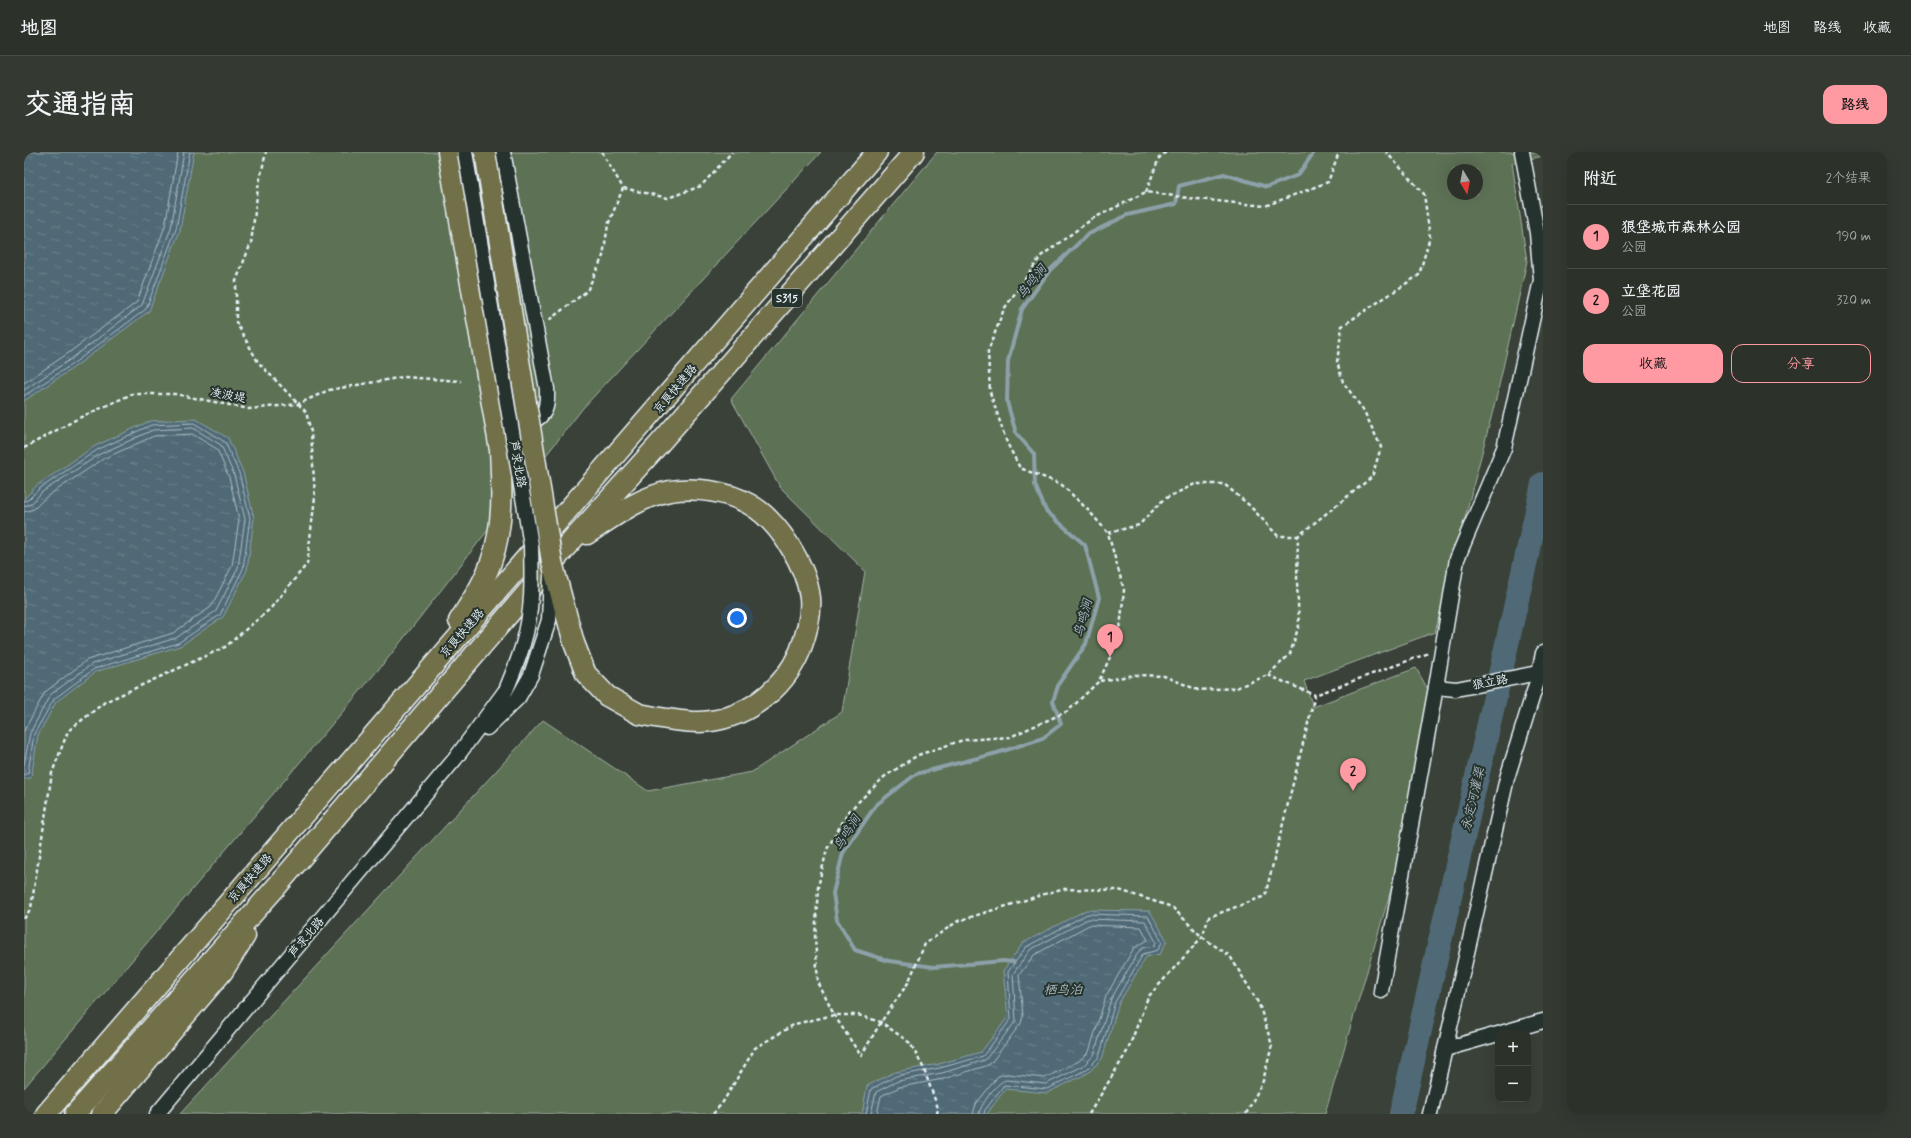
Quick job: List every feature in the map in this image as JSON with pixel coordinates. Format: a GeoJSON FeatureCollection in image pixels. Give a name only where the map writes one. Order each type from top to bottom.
{"type":"FeatureCollection","features":[{"type":"Feature","properties":{"kind":"highway"},"geometry":{"type":"LineString","coordinates":[[425,675],[477,593],[492,562],[499,529],[502,496],[500,450],[448,152]]}},
{"type":"Feature","properties":{"kind":"highway"},"geometry":{"type":"LineString","coordinates":[[485,152],[552,562],[574,643],[586,674],[607,696],[639,714],[665,719],[693,721],[721,719],[748,710],[771,692],[794,665],[807,632],[810,598],[801,567],[786,540],[768,518],[750,504],[728,495],[699,490],[669,492],[638,502],[566,547]]}},
{"type":"Feature","properties":{"kind":"highway","name":"京良快速路"},"geometry":{"type":"LineString","coordinates":[[46,1114],[425,675],[644,426],[877,152]]}},
{"type":"Feature","properties":{"kind":"highway","name":"京良快速路"},"geometry":{"type":"LineString","coordinates":[[277,886],[566,547],[659,444],[914,152]]}},
{"type":"Feature","properties":{"kind":"highway"},"geometry":{"type":"LineString","coordinates":[[75,1114],[277,886]]}},
{"type":"Feature","properties":{"kind":"highway"},"geometry":{"type":"LineString","coordinates":[[102,1114],[223,971],[277,886]]}},
{"type":"Feature","properties":{"kind":"street","name":"芦求北路"},"geometry":{"type":"LineString","coordinates":[[465,152],[531,545],[532,579],[530,605],[524,643],[512,694]]}},
{"type":"Feature","properties":{"kind":"street"},"geometry":{"type":"LineString","coordinates":[[490,392],[497,408],[506,419],[519,423],[534,420],[543,413],[546,404],[547,389],[503,152]]}},
{"type":"Feature","properties":{"kind":"street"},"geometry":{"type":"LineString","coordinates":[[1382,991],[1443,648],[1457,559],[1504,448],[1541,280],[1537,233],[1522,152]]}},
{"type":"Feature","properties":{"kind":"street","name":"芦求北路"},"geometry":{"type":"LineString","coordinates":[[157,1114],[455,759],[512,694],[532,675],[549,620],[552,562]]}},
{"type":"Feature","properties":{"kind":"street"},"geometry":{"type":"LineString","coordinates":[[1430,1114],[1507,778],[1541,672],[1543,653]]}},
{"type":"Feature","properties":{"kind":"street","name":"狼立路"},"geometry":{"type":"LineString","coordinates":[[1436,687],[1456,689],[1541,672]]}},
{"type":"Feature","properties":{"kind":"street"},"geometry":{"type":"LineString","coordinates":[[1510,1030],[1543,1021]]}},
{"type":"Feature","properties":{"kind":"street"},"geometry":{"type":"LineString","coordinates":[[1445,1049],[1495,1034]]}},
{"type":"Feature","properties":{"kind":"path"},"geometry":{"type":"LineString","coordinates":[[24,919],[31,908],[52,773],[68,731],[105,702],[225,647],[270,609],[307,564],[315,497],[311,432],[306,412],[258,362],[236,322],[236,281],[250,243],[258,188],[266,152]]}},
{"type":"Feature","properties":{"kind":"path"},"geometry":{"type":"LineString","coordinates":[[602,152],[623,188],[668,198],[702,186],[732,152]]}},
{"type":"Feature","properties":{"kind":"path"},"geometry":{"type":"LineString","coordinates":[[1146,192],[1159,158],[1166,152]]}},
{"type":"Feature","properties":{"kind":"path"},"geometry":{"type":"LineString","coordinates":[[1246,1114],[1263,1081],[1272,1045],[1259,1004],[1230,956],[1202,937],[1172,907],[1119,890],[1061,889],[958,921],[925,944],[908,983],[881,1022],[861,1056],[834,1015],[818,982],[815,938],[818,887],[827,848],[849,811],[884,777],[918,755],[963,740],[1010,737],[1066,712],[1099,681],[1119,638],[1124,590],[1108,533],[1089,511],[1061,484],[1020,468],[1007,443],[990,392],[988,350],[1004,309],[1041,256],[1092,219],[1146,192],[1186,198],[1265,206],[1328,182],[1339,152]]}},
{"type":"Feature","properties":{"kind":"path"},"geometry":{"type":"LineString","coordinates":[[1108,533],[1139,525],[1164,499],[1195,484],[1224,484],[1249,505],[1278,536],[1298,536],[1372,477],[1381,447],[1364,411],[1343,382],[1337,362],[1342,326],[1419,276],[1430,237],[1424,194],[1386,152]]}},
{"type":"Feature","properties":{"kind":"path"},"geometry":{"type":"LineString","coordinates":[[549,320],[587,291],[603,256],[608,225],[623,188]]}},
{"type":"Feature","properties":{"kind":"path","name":"凌波堤"},"geometry":{"type":"LineString","coordinates":[[24,448],[79,418],[132,394],[175,394],[249,409],[298,404],[329,390],[403,377],[461,381]]}},
{"type":"Feature","properties":{"kind":"path"},"geometry":{"type":"LineString","coordinates":[[1099,681],[1135,675],[1164,676],[1198,690],[1236,688],[1268,675],[1290,654],[1299,625],[1296,581],[1298,536]]}},
{"type":"Feature","properties":{"kind":"path"},"geometry":{"type":"LineString","coordinates":[[1268,675],[1315,695],[1443,648]]}},
{"type":"Feature","properties":{"kind":"path"},"geometry":{"type":"LineString","coordinates":[[1090,1114],[1128,1050],[1148,997],[1202,937],[1209,917],[1265,896],[1315,695]]}},
{"type":"Feature","properties":{"kind":"path"},"geometry":{"type":"LineString","coordinates":[[713,1114],[723,1102],[755,1048],[795,1024],[834,1015],[858,1015],[881,1022],[910,1043],[923,1067],[938,1108],[937,1114]]}},
{"type":"Feature","properties":{"kind":"green space"},"geometry":{"type":"Polygon","coordinates":[[[24,152],[821,152],[583,408],[389,657],[24,1088],[24,152]]]}},
{"type":"Feature","properties":{"kind":"green space"},"geometry":{"type":"Polygon","coordinates":[[[937,152],[1543,152],[1543,156],[1512,163],[1527,261],[1496,399],[1435,632],[1304,681],[1313,707],[1416,668],[1431,695],[1395,876],[1325,1114],[180,1114],[543,720],[648,791],[752,772],[842,712],[865,571],[780,487],[731,399],[937,152]]]}},
{"type":"Feature","properties":{"kind":"water"},"geometry":{"type":"Polygon","coordinates":[[[24,152],[194,152],[180,230],[149,311],[76,366],[24,401],[24,152]]]}},
{"type":"Feature","properties":{"kind":"water"},"geometry":{"type":"Polygon","coordinates":[[[196,419],[228,438],[243,472],[254,518],[247,570],[223,617],[180,646],[95,672],[56,702],[38,735],[31,778],[24,779],[24,499],[36,486],[95,446],[150,421],[196,419]]]}},
{"type":"Feature","properties":{"kind":"water","name":"栖鸟泊"},"geometry":{"type":"Polygon","coordinates":[[[1086,910],[1150,911],[1167,941],[1160,954],[1146,957],[1119,1003],[1102,1059],[1088,1073],[1047,1093],[1005,1089],[987,1114],[862,1114],[867,1086],[895,1072],[939,1064],[981,1052],[1008,1017],[1003,971],[1023,943],[1086,910]]]}},
{"type":"Feature","properties":{"kind":"waterway","name":"鸟鸣涧"},"geometry":{"type":"LineString","coordinates":[[1014,962],[1003,961],[934,967],[889,961],[855,950],[837,920],[833,893],[843,853],[876,805],[916,774],[997,753],[1043,738],[1061,724],[1053,701],[1059,683],[1086,644],[1099,598],[1085,545],[1046,511],[1035,485],[1034,454],[1016,433],[1007,402],[1008,361],[1022,309],[1050,270],[1087,235],[1127,215],[1176,204],[1179,186],[1224,174],[1267,187],[1298,175],[1314,152]]}},
{"type":"Feature","properties":{"kind":"waterway","name":"永定河灌渠"},"geometry":{"type":"LineString","coordinates":[[1401,1114],[1543,484]]}},
{"type":"Feature","properties":{"kind":"place","name":"狼垡城市森林公园"},"geometry":{"type":"Point","coordinates":[1110,657]}},
{"type":"Feature","properties":{"kind":"place","name":"立垡花园"},"geometry":{"type":"Point","coordinates":[1353,791]}}]}
